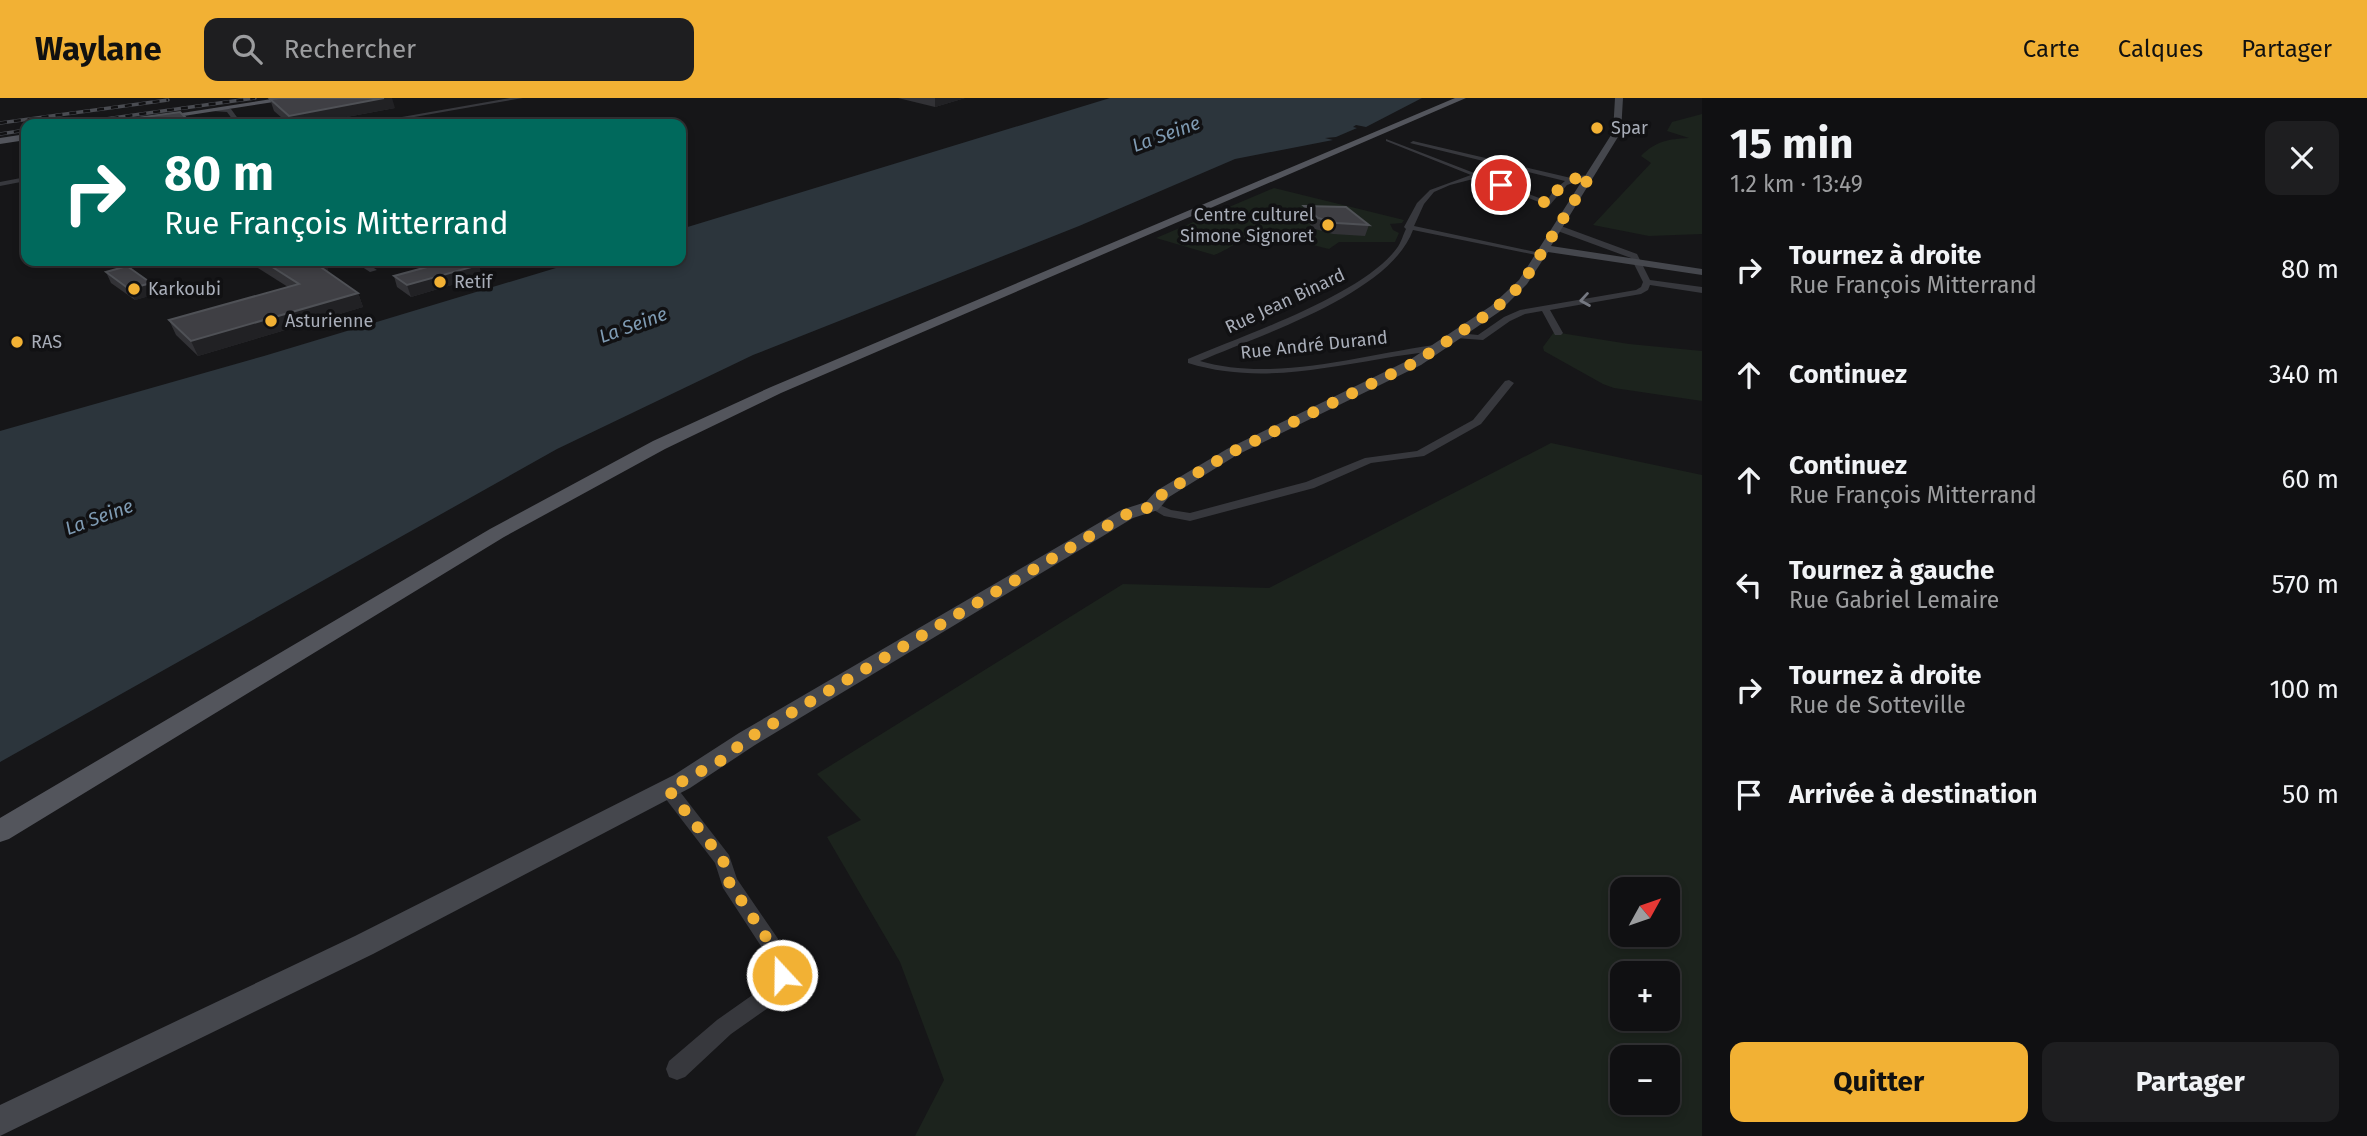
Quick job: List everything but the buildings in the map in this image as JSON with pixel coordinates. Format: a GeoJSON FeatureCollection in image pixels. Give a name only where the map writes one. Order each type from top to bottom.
{"type":"FeatureCollection","features":[{"type":"Feature","properties":{"kind":"main road"},"geometry":{"type":"LineString","coordinates":[[156,119],[296,98]]}},
{"type":"Feature","properties":{"kind":"main road"},"geometry":{"type":"LineString","coordinates":[[168,119],[311,98]]}},
{"type":"Feature","properties":{"kind":"main road"},"geometry":{"type":"LineString","coordinates":[[0,833],[28,813],[497,533],[659,445],[776,390],[1462,98]]}},
{"type":"Feature","properties":{"kind":"main road"},"geometry":{"type":"LineString","coordinates":[[0,142],[21,139]]}},
{"type":"Feature","properties":{"kind":"street"},"geometry":{"type":"LineString","coordinates":[[395,119],[520,98]]}},
{"type":"Feature","properties":{"kind":"street"},"geometry":{"type":"LineString","coordinates":[[5,1119],[364,946],[425,912],[706,769],[747,739],[1127,514],[1153,506],[1160,501],[1162,494],[1232,452],[1441,347],[1516,290],[1544,251],[1619,129],[1619,98]]}},
{"type":"Feature","properties":{"kind":"street"},"geometry":{"type":"LineString","coordinates":[[222,111],[232,119]]}},
{"type":"Feature","properties":{"kind":"street"},"geometry":{"type":"LineString","coordinates":[[1426,138],[1475,150],[1466,155]]}},
{"type":"Feature","properties":{"kind":"street"},"geometry":{"type":"LineString","coordinates":[[1572,180],[1391,139],[1549,204],[1558,187],[1590,176]]}},
{"type":"Feature","properties":{"kind":"street","name":"Rue Jean Binard"},"geometry":{"type":"LineString","coordinates":[[1191,361],[1305,311],[1357,284],[1396,254],[1426,196],[1433,190],[1477,176]]}},
{"type":"Feature","properties":{"kind":"street"},"geometry":{"type":"LineString","coordinates":[[0,184],[21,181]]}},
{"type":"Feature","properties":{"kind":"street"},"geometry":{"type":"LineString","coordinates":[[1408,227],[1544,251],[1702,272]]}},
{"type":"Feature","properties":{"kind":"street"},"geometry":{"type":"LineString","coordinates":[[1458,335],[1477,339],[1514,316],[1545,307],[1638,292],[1645,288],[1647,282],[1630,254],[1558,228]]}},
{"type":"Feature","properties":{"kind":"street"},"geometry":{"type":"LineString","coordinates":[[366,266],[373,270]]}},
{"type":"Feature","properties":{"kind":"street"},"geometry":{"type":"LineString","coordinates":[[1647,282],[1702,290]]}},
{"type":"Feature","properties":{"kind":"street"},"geometry":{"type":"LineString","coordinates":[[1545,307],[1558,333]]}},
{"type":"Feature","properties":{"kind":"street","name":"Rue André Durand"},"geometry":{"type":"LineString","coordinates":[[1191,361],[1223,371],[1266,371],[1441,347]]}},
{"type":"Feature","properties":{"kind":"street"},"geometry":{"type":"LineString","coordinates":[[1153,506],[1168,513],[1189,517],[1310,485],[1369,460],[1420,454],[1477,422],[1509,383]]}},
{"type":"Feature","properties":{"kind":"street"},"geometry":{"type":"LineString","coordinates":[[668,789],[723,860],[729,882],[780,958],[782,975],[768,996],[724,1027],[677,1069]]}},
{"type":"Feature","properties":{"kind":"shaded area"},"geometry":{"type":"Polygon","coordinates":[[[1702,114],[1702,234],[1649,236],[1593,225],[1651,163],[1641,156],[1663,142],[1689,138],[1667,131],[1672,122],[1702,114]]]}},
{"type":"Feature","properties":{"kind":"shaded area"},"geometry":{"type":"Polygon","coordinates":[[[1274,188],[1404,220],[1402,223],[1390,224],[1393,230],[1399,233],[1395,242],[1339,242],[1329,249],[1284,239],[1262,238],[1240,242],[1214,255],[1156,238],[1274,188]]]}},
{"type":"Feature","properties":{"kind":"shaded area"},"geometry":{"type":"Polygon","coordinates":[[[1554,332],[1629,344],[1702,351],[1702,401],[1603,384],[1544,351],[1543,347],[1554,332]]]}},
{"type":"Feature","properties":{"kind":"shaded area"},"geometry":{"type":"Polygon","coordinates":[[[1551,443],[1702,475],[1702,1136],[915,1136],[944,1080],[900,962],[827,837],[861,820],[817,774],[1123,584],[1269,588],[1551,443]]]}},
{"type":"Feature","properties":{"kind":"water","name":"La Seine"},"geometry":{"type":"Polygon","coordinates":[[[1110,98],[1422,98],[1366,127],[1356,125],[1353,127],[1357,128],[1336,137],[1325,138],[1333,140],[1235,159],[1079,226],[753,355],[557,449],[0,762],[0,431],[264,356],[562,266],[686,266],[686,227],[1110,98]]]}},
{"type":"Feature","properties":{"kind":"railway"},"geometry":{"type":"LineString","coordinates":[[106,119],[255,98]]}},
{"type":"Feature","properties":{"kind":"railway"},"geometry":{"type":"LineString","coordinates":[[29,119],[168,100]]}},
{"type":"Feature","properties":{"kind":"railway"},"geometry":{"type":"LineString","coordinates":[[0,123],[21,120]]}},
{"type":"Feature","properties":{"kind":"railway"},"geometry":{"type":"LineString","coordinates":[[0,134],[21,131]]}},
{"type":"Feature","properties":{"kind":"place","name":"Spar"},"geometry":{"type":"Point","coordinates":[1597,128]}},
{"type":"Feature","properties":{"kind":"place","name":"Centre culturel Simone Signoret"},"geometry":{"type":"Point","coordinates":[1328,225]}},
{"type":"Feature","properties":{"kind":"place","name":"Retif"},"geometry":{"type":"Point","coordinates":[440,282]}},
{"type":"Feature","properties":{"kind":"place","name":"Karkoubi"},"geometry":{"type":"Point","coordinates":[134,289]}},
{"type":"Feature","properties":{"kind":"place","name":"Asturienne"},"geometry":{"type":"Point","coordinates":[271,321]}},
{"type":"Feature","properties":{"kind":"place","name":"RAS"},"geometry":{"type":"Point","coordinates":[17,342]}},
{"type":"Feature","properties":{"kind":"route"},"geometry":{"type":"LineString","coordinates":[[782,975],[780,958],[729,882],[723,860],[668,789],[722,760],[747,739],[1127,514],[1155,505],[1162,494],[1232,452],[1416,362],[1495,309],[1522,284],[1590,176],[1558,187],[1549,204],[1501,185]]}}]}
